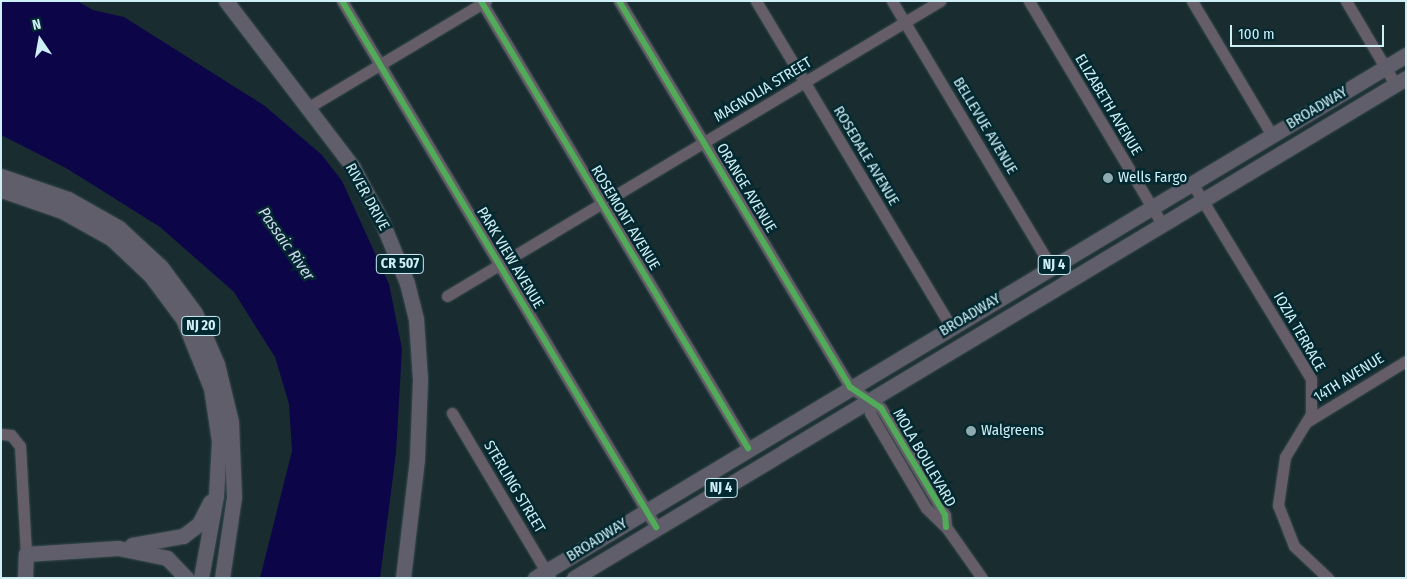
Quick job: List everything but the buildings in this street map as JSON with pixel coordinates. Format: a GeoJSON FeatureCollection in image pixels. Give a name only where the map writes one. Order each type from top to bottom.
{"type":"FeatureCollection","features":[{"type":"Feature","properties":{"kind":"main road","name":"RIVER DRIVE"},"geometry":{"type":"LineString","coordinates":[[226,1],[309,107],[352,166],[382,222],[416,319],[417,459],[403,578]]}},
{"type":"Feature","properties":{"kind":"main road","name":"BROADWAY"},"geometry":{"type":"LineString","coordinates":[[544,575],[748,448],[1406,55]]}},
{"type":"Feature","properties":{"kind":"main road","name":"BROADWAY"},"geometry":{"type":"LineString","coordinates":[[574,578],[1401,81]]}},
{"type":"Feature","properties":{"kind":"main road","name":"NJ 20"},"geometry":{"type":"LineString","coordinates":[[1,176],[68,199],[118,228],[161,267],[195,313],[217,364],[232,431],[234,497],[222,578]]}},
{"type":"Feature","properties":{"kind":"main road","name":"NJ 20"},"geometry":{"type":"LineString","coordinates":[[1,190],[62,211],[104,234],[140,264],[174,304],[211,388],[219,441],[218,479],[201,578]]}},
{"type":"Feature","properties":{"kind":"main road"},"geometry":{"type":"LineString","coordinates":[[26,578],[26,554],[118,548],[174,539],[192,530],[204,515],[218,479]]}},
{"type":"Feature","properties":{"kind":"main road"},"geometry":{"type":"LineString","coordinates":[[118,548],[167,558],[186,578]]}},
{"type":"Feature","properties":{"kind":"street","name":"PARK VIEW AVENUE"},"geometry":{"type":"LineString","coordinates":[[342,1],[656,527]]}},
{"type":"Feature","properties":{"kind":"street","name":"ORANGE AVENUE"},"geometry":{"type":"LineString","coordinates":[[619,1],[850,387]]}},
{"type":"Feature","properties":{"kind":"street","name":"ROSEDALE AVENUE"},"geometry":{"type":"LineString","coordinates":[[756,1],[951,327]]}},
{"type":"Feature","properties":{"kind":"street","name":"BELLEVUE AVENUE"},"geometry":{"type":"LineString","coordinates":[[892,1],[1051,267]]}},
{"type":"Feature","properties":{"kind":"street","name":"MAGNOLIA STREET"},"geometry":{"type":"LineString","coordinates":[[447,296],[940,1]]}},
{"type":"Feature","properties":{"kind":"street","name":"ELIZABETH AVENUE"},"geometry":{"type":"LineString","coordinates":[[1028,1],[1162,224]]}},
{"type":"Feature","properties":{"kind":"street"},"geometry":{"type":"LineString","coordinates":[[1192,1],[1272,135]]}},
{"type":"Feature","properties":{"kind":"street"},"geometry":{"type":"LineString","coordinates":[[1346,1],[1386,67],[1401,81]]}},
{"type":"Feature","properties":{"kind":"street"},"geometry":{"type":"LineString","coordinates":[[309,107],[483,2]]}},
{"type":"Feature","properties":{"kind":"street","name":"ROSEMONT AVENUE"},"geometry":{"type":"LineString","coordinates":[[483,2],[748,448]]}},
{"type":"Feature","properties":{"kind":"street","name":"IOZIA TERRACE"},"geometry":{"type":"LineString","coordinates":[[1192,182],[1311,379],[1313,404],[1308,421],[1285,457],[1278,504],[1294,546],[1328,578]]}},
{"type":"Feature","properties":{"kind":"street","name":"14TH AVENUE"},"geometry":{"type":"LineString","coordinates":[[1308,421],[1406,361]]}},
{"type":"Feature","properties":{"kind":"street"},"geometry":{"type":"LineString","coordinates":[[850,387],[869,399]]}},
{"type":"Feature","properties":{"kind":"street","name":"MOLA BOULEVARD"},"geometry":{"type":"LineString","coordinates":[[869,399],[870,413],[934,521],[946,527],[982,578]]}},
{"type":"Feature","properties":{"kind":"street","name":"STERLING STREET"},"geometry":{"type":"LineString","coordinates":[[452,412],[544,575]]}},
{"type":"Feature","properties":{"kind":"street"},"geometry":{"type":"LineString","coordinates":[[1,434],[15,439],[21,452],[26,554]]}},
{"type":"Feature","properties":{"kind":"water","name":"Passaic River"},"geometry":{"type":"Polygon","coordinates":[[[1,1],[77,1],[93,10],[124,17],[265,106],[322,155],[342,181],[389,284],[402,349],[396,453],[380,578],[260,578],[292,451],[289,404],[275,357],[234,292],[160,227],[66,168],[1,135],[1,1]]]}},
{"type":"Feature","properties":{"kind":"cycle path"},"geometry":{"type":"LineString","coordinates":[[342,1],[656,527]]}},
{"type":"Feature","properties":{"kind":"cycle path"},"geometry":{"type":"LineString","coordinates":[[481,1],[748,448]]}},
{"type":"Feature","properties":{"kind":"cycle path"},"geometry":{"type":"LineString","coordinates":[[619,1],[850,387],[881,408],[945,515],[946,527]]}},
{"type":"Feature","properties":{"kind":"place","name":"Wells Fargo"},"geometry":{"type":"Point","coordinates":[1108,178]}},
{"type":"Feature","properties":{"kind":"place","name":"Walgreens"},"geometry":{"type":"Point","coordinates":[971,431]}}]}
